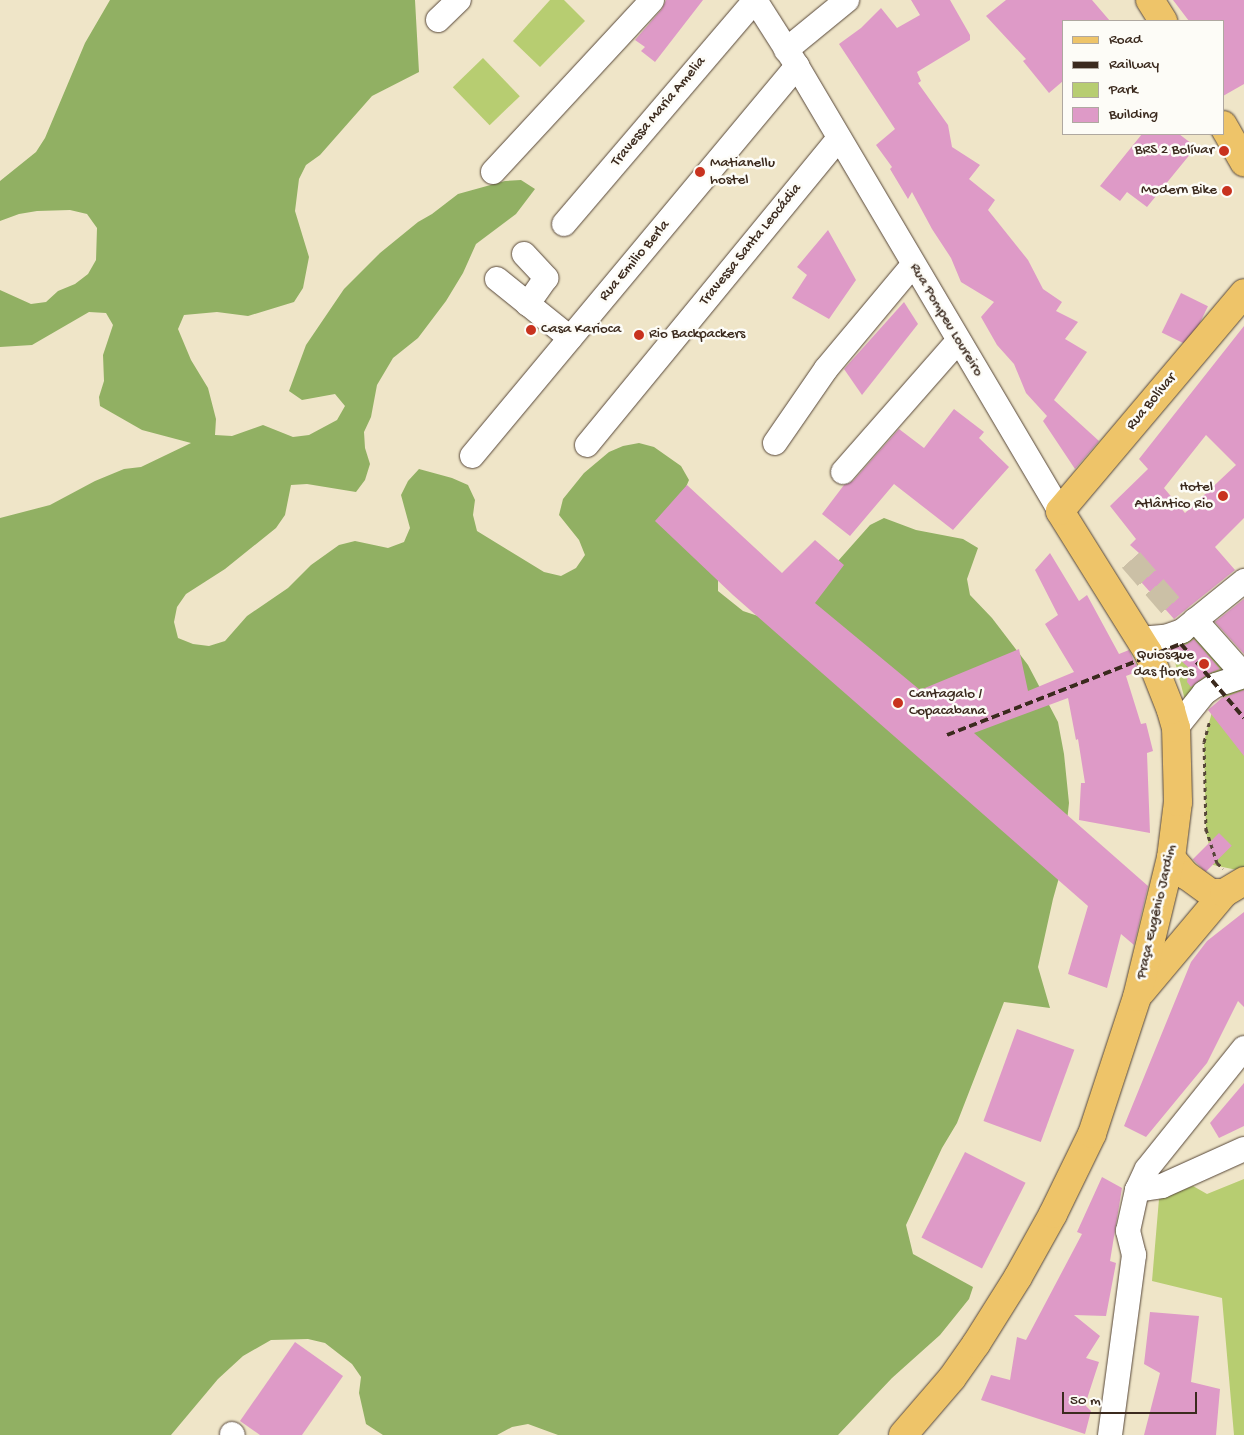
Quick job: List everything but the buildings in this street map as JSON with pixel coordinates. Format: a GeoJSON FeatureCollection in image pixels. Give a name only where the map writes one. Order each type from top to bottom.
{"type":"FeatureCollection","features":[{"type":"Feature","properties":{"kind":"main road"},"geometry":{"type":"LineString","coordinates":[[1150,0],[1162,20]]}},
{"type":"Feature","properties":{"kind":"main road"},"geometry":{"type":"LineString","coordinates":[[1224,127],[1244,162]]}},
{"type":"Feature","properties":{"kind":"main road","name":"Rua Bolívar"},"geometry":{"type":"LineString","coordinates":[[1060,511],[1244,293]]}},
{"type":"Feature","properties":{"kind":"main road","name":"Rua Pompeu Loureiro"},"geometry":{"type":"LineString","coordinates":[[1060,511],[1140,639]]}},
{"type":"Feature","properties":{"kind":"main road","name":"Praça Eugênio Jardim"},"geometry":{"type":"LineString","coordinates":[[1137,997],[1171,858],[1178,802],[1176,728],[1162,685],[1140,639]]}},
{"type":"Feature","properties":{"kind":"main road"},"geometry":{"type":"LineString","coordinates":[[1171,858],[1186,875],[1211,893],[1233,881]]}},
{"type":"Feature","properties":{"kind":"main road","name":"Praça Eugênio Jardim"},"geometry":{"type":"LineString","coordinates":[[1137,997],[1233,881]]}},
{"type":"Feature","properties":{"kind":"main road"},"geometry":{"type":"LineString","coordinates":[[903,1435],[952,1378],[976,1344],[1018,1277],[1053,1214],[1092,1134],[1137,997]]}},
{"type":"Feature","properties":{"kind":"street"},"geometry":{"type":"LineString","coordinates":[[438,20],[459,0]]}},
{"type":"Feature","properties":{"kind":"street"},"geometry":{"type":"LineString","coordinates":[[493,172],[652,0]]}},
{"type":"Feature","properties":{"kind":"street","name":"Rua Pompeu Loureiro"},"geometry":{"type":"LineString","coordinates":[[755,0],[792,58],[1060,511]]}},
{"type":"Feature","properties":{"kind":"street","name":"Travessa Maria Amelia"},"geometry":{"type":"LineString","coordinates":[[564,224],[755,0]]}},
{"type":"Feature","properties":{"kind":"street","name":"Rua Emilio Berla"},"geometry":{"type":"LineString","coordinates":[[472,456],[570,338],[792,58],[847,0]]}},
{"type":"Feature","properties":{"kind":"street","name":"Travessa Santa Leocádia"},"geometry":{"type":"LineString","coordinates":[[587,445],[838,138]]}},
{"type":"Feature","properties":{"kind":"street"},"geometry":{"type":"LineString","coordinates":[[524,254],[546,278],[528,304]]}},
{"type":"Feature","properties":{"kind":"street"},"geometry":{"type":"LineString","coordinates":[[775,443],[826,369],[913,265]]}},
{"type":"Feature","properties":{"kind":"street"},"geometry":{"type":"LineString","coordinates":[[497,279],[570,338]]}},
{"type":"Feature","properties":{"kind":"street"},"geometry":{"type":"LineString","coordinates":[[900,423],[960,344]]}},
{"type":"Feature","properties":{"kind":"street"},"geometry":{"type":"LineString","coordinates":[[843,472],[960,344]]}},
{"type":"Feature","properties":{"kind":"street"},"geometry":{"type":"LineString","coordinates":[[1140,639],[1165,636],[1244,581]]}},
{"type":"Feature","properties":{"kind":"street"},"geometry":{"type":"LineString","coordinates":[[1176,728],[1204,693],[1216,685],[1244,675],[1185,621]]}},
{"type":"Feature","properties":{"kind":"street"},"geometry":{"type":"LineString","coordinates":[[1110,1435],[1134,1254],[1128,1231],[1137,1190],[1147,1169],[1244,1048]]}},
{"type":"Feature","properties":{"kind":"street"},"geometry":{"type":"LineString","coordinates":[[1137,1190],[1162,1186],[1244,1149]]}},
{"type":"Feature","properties":{"kind":"path"},"geometry":{"type":"LineString","coordinates":[[1211,717],[1204,742],[1206,831],[1217,863],[1224,868],[1233,881]]}},
{"type":"Feature","properties":{"kind":"path"},"geometry":{"type":"LineString","coordinates":[[1205,783],[1206,831]]}},
{"type":"Feature","properties":{"kind":"green space"},"geometry":{"type":"Polygon","coordinates":[[[110,0],[415,0],[419,72],[372,96],[320,155],[306,165],[299,179],[295,211],[309,257],[303,288],[294,302],[248,316],[217,312],[184,315],[178,329],[191,360],[208,388],[216,419],[215,435],[232,436],[263,425],[293,437],[309,435],[337,420],[345,406],[335,394],[302,400],[289,391],[306,345],[344,289],[380,253],[418,222],[458,194],[505,181],[521,180],[535,189],[516,214],[476,244],[463,273],[446,301],[418,338],[393,358],[377,385],[371,417],[364,432],[365,448],[370,464],[365,480],[356,492],[307,484],[291,485],[285,515],[276,528],[225,569],[186,594],[177,607],[174,622],[178,638],[193,644],[209,646],[225,641],[247,616],[288,588],[311,565],[339,545],[355,541],[388,548],[404,542],[410,528],[401,495],[408,481],[419,469],[452,478],[468,485],[475,500],[473,515],[477,531],[544,572],[561,576],[576,568],[585,555],[579,540],[559,515],[563,499],[584,473],[609,452],[623,446],[639,443],[654,447],[681,466],[689,480],[683,494],[718,576],[718,591],[743,611],[758,616],[838,561],[870,525],[884,518],[916,530],[963,539],[978,548],[967,579],[970,595],[992,618],[1028,665],[1058,722],[1064,754],[1069,803],[1062,867],[1038,967],[1050,1008],[1004,1002],[957,1123],[942,1148],[906,1225],[913,1254],[973,1287],[969,1299],[940,1335],[892,1378],[838,1435],[558,1435],[528,1424],[512,1427],[497,1435],[383,1435],[366,1424],[359,1393],[361,1377],[352,1364],[325,1343],[308,1339],[271,1340],[243,1356],[218,1379],[171,1435],[0,1435],[0,518],[50,505],[95,481],[124,469],[141,467],[191,443],[142,430],[100,406],[99,397],[104,381],[103,355],[113,325],[106,313],[89,312],[32,345],[0,347],[0,290],[31,304],[46,302],[58,291],[75,284],[88,274],[96,260],[97,228],[87,214],[70,210],[37,211],[19,214],[0,221],[0,181],[36,152],[45,138],[85,43],[110,0]]]}},
{"type":"Feature","properties":{"kind":"green space"},"geometry":{"type":"Polygon","coordinates":[[[550,0],[564,0],[585,21],[540,67],[513,41],[550,0]]]}},
{"type":"Feature","properties":{"kind":"green space"},"geometry":{"type":"Polygon","coordinates":[[[483,58],[520,96],[490,125],[453,87],[483,58]]]}},
{"type":"Feature","properties":{"kind":"green space"},"geometry":{"type":"Polygon","coordinates":[[[1197,634],[1226,669],[1186,704],[1175,662],[1181,644],[1197,634]]]}},
{"type":"Feature","properties":{"kind":"green space"},"geometry":{"type":"Polygon","coordinates":[[[1244,686],[1244,868],[1237,870],[1213,865],[1206,831],[1204,742],[1213,708],[1227,693],[1244,686]]]}},
{"type":"Feature","properties":{"kind":"green space"},"geometry":{"type":"Polygon","coordinates":[[[1244,1179],[1244,1435],[1234,1435],[1222,1298],[1152,1281],[1159,1199],[1193,1186],[1207,1194],[1244,1179]]]}},
{"type":"Feature","properties":{"kind":"tunnel"},"geometry":{"type":"LineString","coordinates":[[1131,560],[1177,613]]}},
{"type":"Feature","properties":{"kind":"railway"},"geometry":{"type":"LineString","coordinates":[[947,735],[1181,644],[1244,718]]}},
{"type":"Feature","properties":{"kind":"place","name":"BRS 2 Bolívar"},"geometry":{"type":"Point","coordinates":[1224,151]}},
{"type":"Feature","properties":{"kind":"place","name":"Matianellu hostel"},"geometry":{"type":"Point","coordinates":[700,172]}},
{"type":"Feature","properties":{"kind":"place","name":"Modern Bike"},"geometry":{"type":"Point","coordinates":[1227,191]}},
{"type":"Feature","properties":{"kind":"place","name":"Casa Karioca"},"geometry":{"type":"Point","coordinates":[531,330]}},
{"type":"Feature","properties":{"kind":"place","name":"Rio Backpackers"},"geometry":{"type":"Point","coordinates":[639,335]}},
{"type":"Feature","properties":{"kind":"place","name":"Hotel Atlântico Rio"},"geometry":{"type":"Point","coordinates":[1223,496]}},
{"type":"Feature","properties":{"kind":"place","name":"Quiosque das flores"},"geometry":{"type":"Point","coordinates":[1204,664]}},
{"type":"Feature","properties":{"kind":"place","name":"Cantagalo / Copacabana"},"geometry":{"type":"Point","coordinates":[898,703]}}]}
